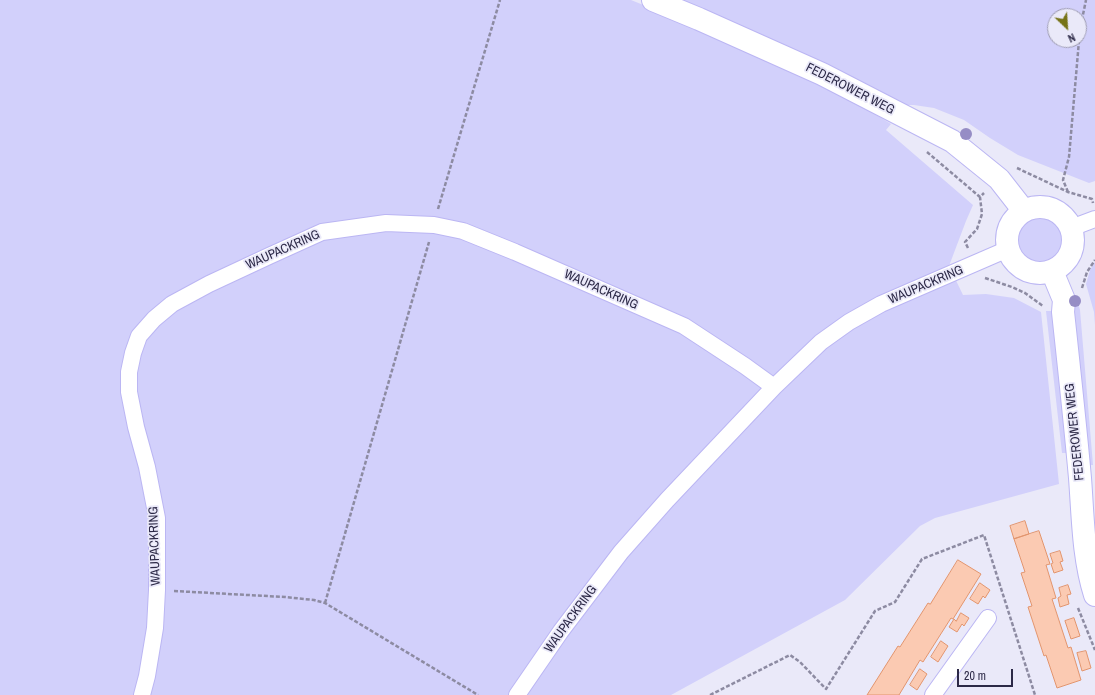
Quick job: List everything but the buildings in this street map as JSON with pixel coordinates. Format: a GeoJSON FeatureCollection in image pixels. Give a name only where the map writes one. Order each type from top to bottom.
{"type":"FeatureCollection","features":[{"type":"Feature","properties":{"kind":"street","name":"FEDEROWER WEG"},"geometry":{"type":"LineString","coordinates":[[653,0],[698,18],[822,74],[952,140],[999,179],[1024,211]]}},
{"type":"Feature","properties":{"kind":"street"},"geometry":{"type":"LineString","coordinates":[[1037,207],[1050,208],[1062,215],[1067,220],[1071,228],[1073,239],[1071,252],[1063,263],[1052,271],[1035,273],[1027,270],[1014,260],[1008,249],[1007,237],[1012,221],[1024,211],[1037,207]]}},
{"type":"Feature","properties":{"kind":"street"},"geometry":{"type":"LineString","coordinates":[[1071,228],[1095,219]]}},
{"type":"Feature","properties":{"kind":"street","name":"WAUPACKRING"},"geometry":{"type":"LineString","coordinates":[[142,695],[147,676],[155,628],[157,590],[157,518],[147,467],[136,427],[128,372],[139,336],[154,319],[172,304],[209,284],[322,232],[386,223],[434,225],[463,231],[515,252],[684,326],[774,387]]}},
{"type":"Feature","properties":{"kind":"street","name":"WAUPACKRING"},"geometry":{"type":"LineString","coordinates":[[517,695],[561,630],[621,552],[667,500],[774,387],[821,342],[849,322],[881,304],[1008,249]]}},
{"type":"Feature","properties":{"kind":"street","name":"FEDEROWER WEG"},"geometry":{"type":"LineString","coordinates":[[1052,271],[1064,300],[1063,312],[1080,477],[1086,554],[1091,584],[1095,595]]}},
{"type":"Feature","properties":{"kind":"street"},"geometry":{"type":"LineString","coordinates":[[933,695],[988,618]]}},
{"type":"Feature","properties":{"kind":"path"},"geometry":{"type":"LineString","coordinates":[[325,603],[500,0]]}},
{"type":"Feature","properties":{"kind":"path"},"geometry":{"type":"LineString","coordinates":[[1068,192],[1063,180],[1069,157],[1080,29],[1086,0]]}},
{"type":"Feature","properties":{"kind":"path"},"geometry":{"type":"LineString","coordinates":[[965,242],[983,277],[1025,293],[1046,307],[1081,292],[1087,272],[1095,260]]}},
{"type":"Feature","properties":{"kind":"path"},"geometry":{"type":"LineString","coordinates":[[710,695],[790,655],[800,662],[826,689],[875,611],[895,602],[922,559],[984,535],[1035,695]]}},
{"type":"Feature","properties":{"kind":"path"},"geometry":{"type":"LineString","coordinates":[[157,590],[285,597],[314,600],[325,603],[478,695]]}},
{"type":"Feature","properties":{"kind":"shaded area"},"geometry":{"type":"Polygon","coordinates":[[[0,0],[631,0],[819,80],[891,124],[886,130],[973,205],[949,266],[963,295],[986,294],[1014,298],[1041,312],[1059,484],[935,518],[920,526],[845,600],[671,695],[0,695],[0,0]]]}},
{"type":"Feature","properties":{"kind":"shaded area"},"geometry":{"type":"Polygon","coordinates":[[[674,0],[1095,0],[1095,181],[1089,183],[1018,155],[964,120],[934,108],[901,105],[674,0]]]}},
{"type":"Feature","properties":{"kind":"shaded area"},"geometry":{"type":"Polygon","coordinates":[[[1035,213],[1047,213],[1057,217],[1065,225],[1069,235],[1069,247],[1065,257],[1057,265],[1047,269],[1035,269],[1025,265],[1017,257],[1013,247],[1013,235],[1017,225],[1025,217],[1035,213]]]}},
{"type":"Feature","properties":{"kind":"shaded area"},"geometry":{"type":"Polygon","coordinates":[[[1095,262],[1095,325],[1094,312],[1086,284],[1090,270],[1095,262]]]}},
{"type":"Feature","properties":{"kind":"shaded area"},"geometry":{"type":"Polygon","coordinates":[[[1076,295],[1080,310],[1093,465],[1088,465],[1073,309],[1076,295]]]}},
{"type":"Feature","properties":{"kind":"shaded area"},"geometry":{"type":"Polygon","coordinates":[[[1046,311],[1055,311],[1068,453],[1062,453],[1046,311]]]}}]}
